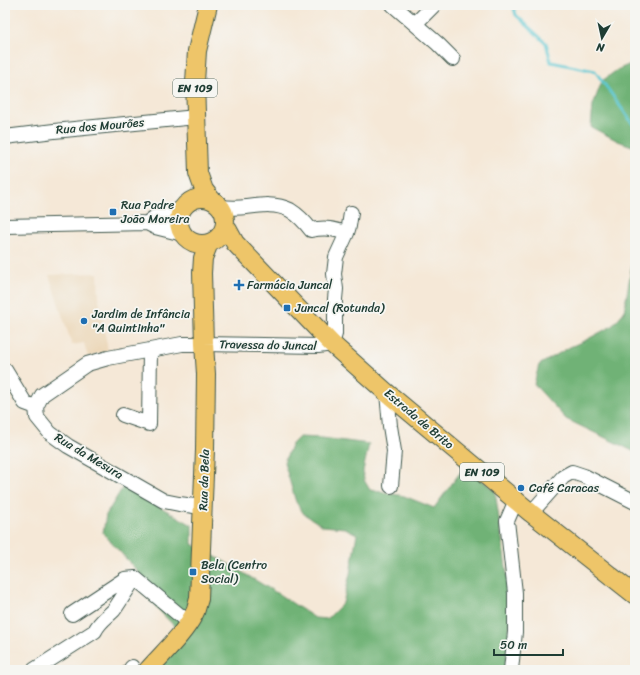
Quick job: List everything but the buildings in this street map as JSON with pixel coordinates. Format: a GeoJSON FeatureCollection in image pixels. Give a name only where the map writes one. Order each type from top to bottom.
{"type":"FeatureCollection","features":[{"type":"Feature","properties":{"kind":"main road","name":"EN 109"},"geometry":{"type":"LineString","coordinates":[[208,5],[197,51],[195,82],[198,173],[193,192],[180,214],[179,221],[180,228],[186,237],[195,243],[202,244],[218,223]]}},
{"type":"Feature","properties":{"kind":"main road","name":"EN 109"},"geometry":{"type":"LineString","coordinates":[[198,173],[218,223]]}},
{"type":"Feature","properties":{"kind":"main road","name":"EN 109"},"geometry":{"type":"LineString","coordinates":[[186,205],[195,198],[203,198],[218,223]]}},
{"type":"Feature","properties":{"kind":"main road","name":"Estrada de Brito"},"geometry":{"type":"LineString","coordinates":[[218,223],[226,240],[235,244],[332,344],[387,393],[530,513],[635,595]]}},
{"type":"Feature","properties":{"kind":"main road","name":"Rua da Bela"},"geometry":{"type":"LineString","coordinates":[[137,669],[178,637],[195,612],[199,599],[205,450],[206,374],[202,273],[203,258],[218,223]]}},
{"type":"Feature","properties":{"kind":"main road","name":"Rua da Bela"},"geometry":{"type":"LineString","coordinates":[[186,237],[196,256],[202,273]]}},
{"type":"Feature","properties":{"kind":"street"},"geometry":{"type":"LineString","coordinates":[[394,5],[453,59]]}},
{"type":"Feature","properties":{"kind":"street"},"geometry":{"type":"LineString","coordinates":[[415,24],[434,5]]}},
{"type":"Feature","properties":{"kind":"street","name":"Rua dos Mourões"},"geometry":{"type":"LineString","coordinates":[[5,137],[54,130],[144,123],[196,117]]}},
{"type":"Feature","properties":{"kind":"street"},"geometry":{"type":"LineString","coordinates":[[218,223],[246,207],[264,204],[274,205],[290,210],[302,220],[310,230],[322,227],[347,233]]}},
{"type":"Feature","properties":{"kind":"street"},"geometry":{"type":"LineString","coordinates":[[147,223],[155,217],[170,214],[186,205]]}},
{"type":"Feature","properties":{"kind":"street"},"geometry":{"type":"LineString","coordinates":[[332,344],[335,334],[336,289],[334,274],[336,257],[347,233],[351,213]]}},
{"type":"Feature","properties":{"kind":"street"},"geometry":{"type":"LineString","coordinates":[[5,226],[147,223],[186,237]]}},
{"type":"Feature","properties":{"kind":"street","name":"Travessa do Juncal"},"geometry":{"type":"LineString","coordinates":[[36,407],[42,394],[87,364],[108,358],[182,344],[318,346],[332,344]]}},
{"type":"Feature","properties":{"kind":"street"},"geometry":{"type":"LineString","coordinates":[[124,415],[149,424],[150,350]]}},
{"type":"Feature","properties":{"kind":"street"},"geometry":{"type":"LineString","coordinates":[[5,370],[25,403],[36,407]]}},
{"type":"Feature","properties":{"kind":"street"},"geometry":{"type":"LineString","coordinates":[[387,393],[394,451],[391,486]]}},
{"type":"Feature","properties":{"kind":"street","name":"Rua da Mesura"},"geometry":{"type":"LineString","coordinates":[[36,407],[37,417],[50,432],[68,446],[164,501],[202,506]]}},
{"type":"Feature","properties":{"kind":"street"},"geometry":{"type":"LineString","coordinates":[[530,513],[563,477],[572,472],[584,476],[635,502]]}},
{"type":"Feature","properties":{"kind":"street"},"geometry":{"type":"LineString","coordinates":[[511,670],[515,632],[515,593],[507,521],[516,500]]}},
{"type":"Feature","properties":{"kind":"street"},"geometry":{"type":"LineString","coordinates":[[72,614],[125,579],[134,578],[189,622]]}},
{"type":"Feature","properties":{"kind":"street"},"geometry":{"type":"LineString","coordinates":[[34,670],[95,631],[98,624],[116,607],[134,578]]}},
{"type":"Feature","properties":{"kind":"shaded area","name":"Jardim de Infância \"A Quintinha\""},"geometry":{"type":"Polygon","coordinates":[[[98,273],[99,300],[108,351],[88,357],[84,343],[72,345],[49,275],[98,273]]]}},
{"type":"Feature","properties":{"kind":"green space"},"geometry":{"type":"Polygon","coordinates":[[[635,62],[635,147],[618,141],[591,127],[593,105],[602,81],[617,70],[635,62]]]}},
{"type":"Feature","properties":{"kind":"green space"},"geometry":{"type":"Polygon","coordinates":[[[635,250],[635,452],[566,419],[534,384],[539,365],[570,347],[612,326],[624,312],[635,250]]]}},
{"type":"Feature","properties":{"kind":"green space"},"geometry":{"type":"Polygon","coordinates":[[[299,437],[322,438],[369,444],[363,471],[364,480],[370,490],[404,496],[434,508],[465,466],[495,491],[507,574],[510,622],[505,670],[155,670],[182,634],[156,607],[140,574],[103,533],[106,515],[123,487],[128,484],[146,499],[192,525],[192,544],[280,595],[315,618],[327,619],[343,603],[357,534],[345,528],[323,526],[304,514],[296,502],[284,462],[292,444],[299,437]]]}},
{"type":"Feature","properties":{"kind":"waterway"},"geometry":{"type":"LineString","coordinates":[[513,5],[516,15],[546,43],[551,62],[595,71],[635,127]]}},
{"type":"Feature","properties":{"kind":"place","name":"Rua Padre João Moreira"},"geometry":{"type":"Point","coordinates":[113,212]}},
{"type":"Feature","properties":{"kind":"place","name":"Farmácia Juncal"},"geometry":{"type":"Point","coordinates":[239,285]}},
{"type":"Feature","properties":{"kind":"place","name":"Juncal (Rotunda)"},"geometry":{"type":"Point","coordinates":[287,308]}},
{"type":"Feature","properties":{"kind":"place","name":"Jardim de Infância \"A Quintinha\""},"geometry":{"type":"Point","coordinates":[84,321]}},
{"type":"Feature","properties":{"kind":"place","name":"Café Caracas"},"geometry":{"type":"Point","coordinates":[521,488]}},
{"type":"Feature","properties":{"kind":"place","name":"Bela (Centro Social)"},"geometry":{"type":"Point","coordinates":[193,572]}}]}
